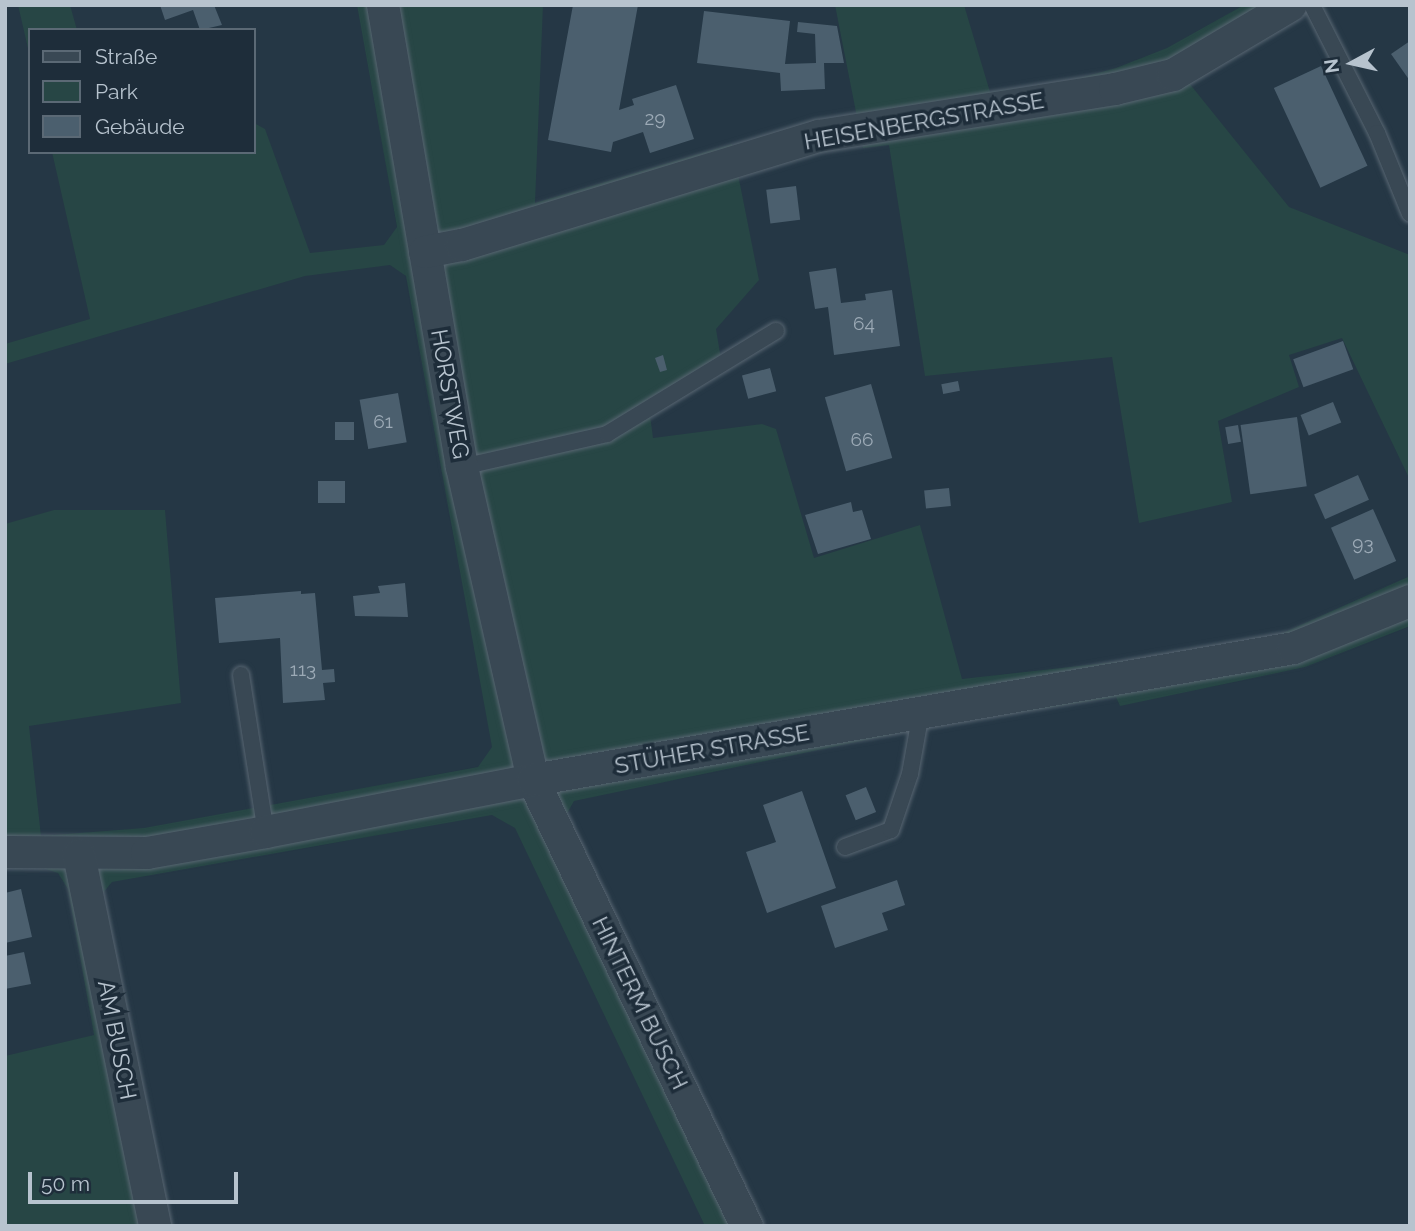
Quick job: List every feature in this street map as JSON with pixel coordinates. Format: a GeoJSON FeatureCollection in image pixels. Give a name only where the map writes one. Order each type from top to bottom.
{"type":"FeatureCollection","features":[{"type":"Feature","properties":{"kind":"street","name":"HORSTWEG"},"geometry":{"type":"LineString","coordinates":[[383,5],[462,467],[533,780]]}},
{"type":"Feature","properties":{"kind":"street","name":"HEISENBERGSTRASSE"},"geometry":{"type":"LineString","coordinates":[[425,252],[462,245],[819,136],[1115,89],[1173,75],[1291,5]]}},
{"type":"Feature","properties":{"kind":"street","name":"STÜHER STRASSE"},"geometry":{"type":"LineString","coordinates":[[5,852],[79,855],[147,853],[266,832],[533,780],[1294,648],[1410,601]]}},
{"type":"Feature","properties":{"kind":"street","name":"HINTERM BUSCH"},"geometry":{"type":"LineString","coordinates":[[533,780],[747,1226]]}},
{"type":"Feature","properties":{"kind":"street","name":"AM BUSCH"},"geometry":{"type":"LineString","coordinates":[[79,855],[155,1226]]}},
{"type":"Feature","properties":{"kind":"lane"},"geometry":{"type":"LineString","coordinates":[[1312,5],[1377,133],[1410,214]]}},
{"type":"Feature","properties":{"kind":"lane"},"geometry":{"type":"LineString","coordinates":[[462,467],[607,434],[776,331]]}},
{"type":"Feature","properties":{"kind":"lane"},"geometry":{"type":"LineString","coordinates":[[241,675],[266,832]]}},
{"type":"Feature","properties":{"kind":"lane"},"geometry":{"type":"LineString","coordinates":[[845,847],[891,830],[911,774],[921,712]]}},
{"type":"Feature","properties":{"kind":"green space"},"geometry":{"type":"Polygon","coordinates":[[[18,5],[70,5],[76,28],[28,28],[28,48],[18,5]]]}},
{"type":"Feature","properties":{"kind":"green space"},"geometry":{"type":"Polygon","coordinates":[[[357,5],[543,5],[535,203],[732,144],[759,280],[716,329],[721,359],[648,399],[653,438],[762,424],[776,429],[814,558],[920,525],[962,679],[1160,657],[1274,637],[1410,576],[1410,626],[1305,667],[1120,706],[1116,697],[937,725],[574,801],[565,817],[761,1226],[705,1226],[515,828],[492,815],[112,882],[98,899],[166,1226],[5,1226],[5,1056],[94,1035],[68,889],[58,873],[36,866],[5,865],[5,524],[54,510],[165,510],[181,703],[29,726],[41,836],[144,828],[478,767],[492,747],[406,276],[390,265],[305,276],[5,364],[5,344],[90,319],[52,154],[256,154],[256,124],[265,129],[310,253],[384,245],[397,227],[357,5]]]}},
{"type":"Feature","properties":{"kind":"green space"},"geometry":{"type":"Polygon","coordinates":[[[835,5],[964,5],[990,92],[1065,82],[1116,68],[1167,48],[1244,5],[1310,5],[1185,78],[1289,207],[1410,255],[1410,480],[1342,338],[1289,355],[1299,387],[1218,421],[1232,502],[1139,523],[1112,357],[925,376],[889,145],[863,148],[835,5]]]}},
{"type":"Feature","properties":{"kind":"building"},"geometry":{"type":"Polygon","coordinates":[[[160,5],[214,5],[222,25],[199,28],[193,10],[165,20],[160,5]]]}},
{"type":"Feature","properties":{"kind":"building"},"geometry":{"type":"Polygon","coordinates":[[[573,5],[638,5],[619,110],[634,105],[632,99],[676,85],[694,139],[650,153],[643,132],[613,142],[611,152],[548,140],[573,5]]]}},
{"type":"Feature","properties":{"kind":"building"},"geometry":{"type":"Polygon","coordinates":[[[704,11],[790,21],[785,64],[816,63],[815,34],[797,32],[798,22],[837,26],[844,63],[824,63],[825,89],[781,91],[780,73],[697,63],[704,11]]]}},
{"type":"Feature","properties":{"kind":"building"},"geometry":{"type":"Polygon","coordinates":[[[1410,41],[1410,81],[1391,54],[1410,41]]]}},
{"type":"Feature","properties":{"kind":"building"},"geometry":{"type":"Polygon","coordinates":[[[1321,66],[1367,166],[1320,188],[1274,88],[1321,66]]]}},
{"type":"Feature","properties":{"kind":"building"},"geometry":{"type":"Polygon","coordinates":[[[796,186],[800,220],[770,223],[766,190],[796,186]]]}},
{"type":"Feature","properties":{"kind":"building"},"geometry":{"type":"Polygon","coordinates":[[[836,268],[841,303],[866,300],[865,294],[892,290],[900,346],[834,355],[828,307],[815,309],[809,272],[836,268]]]}},
{"type":"Feature","properties":{"kind":"building"},"geometry":{"type":"Polygon","coordinates":[[[1343,341],[1353,369],[1303,387],[1293,359],[1343,341]]]}},
{"type":"Feature","properties":{"kind":"building"},"geometry":{"type":"Polygon","coordinates":[[[663,355],[667,370],[660,372],[655,358],[663,355]]]}},
{"type":"Feature","properties":{"kind":"building"},"geometry":{"type":"Polygon","coordinates":[[[770,368],[776,391],[748,399],[742,376],[770,368]]]}},
{"type":"Feature","properties":{"kind":"building"},"geometry":{"type":"Polygon","coordinates":[[[958,381],[960,391],[943,394],[941,384],[958,381]]]}},
{"type":"Feature","properties":{"kind":"building"},"geometry":{"type":"Polygon","coordinates":[[[871,384],[892,458],[846,471],[825,397],[871,384]]]}},
{"type":"Feature","properties":{"kind":"building"},"geometry":{"type":"Polygon","coordinates":[[[398,393],[407,442],[368,449],[360,400],[398,393]]]}},
{"type":"Feature","properties":{"kind":"building"},"geometry":{"type":"Polygon","coordinates":[[[1333,402],[1341,422],[1309,436],[1301,415],[1333,402]]]}},
{"type":"Feature","properties":{"kind":"building"},"geometry":{"type":"Polygon","coordinates":[[[1297,417],[1307,486],[1250,494],[1241,425],[1297,417]]]}},
{"type":"Feature","properties":{"kind":"building"},"geometry":{"type":"Polygon","coordinates":[[[335,422],[354,422],[354,440],[335,440],[335,422]]]}},
{"type":"Feature","properties":{"kind":"building"},"geometry":{"type":"Polygon","coordinates":[[[1238,425],[1241,442],[1228,444],[1225,427],[1238,425]]]}},
{"type":"Feature","properties":{"kind":"building"},"geometry":{"type":"Polygon","coordinates":[[[1358,475],[1369,500],[1325,519],[1314,495],[1358,475]]]}},
{"type":"Feature","properties":{"kind":"building"},"geometry":{"type":"Polygon","coordinates":[[[318,481],[345,481],[345,503],[318,503],[318,481]]]}},
{"type":"Feature","properties":{"kind":"building"},"geometry":{"type":"Polygon","coordinates":[[[949,488],[951,506],[926,509],[924,491],[949,488]]]}},
{"type":"Feature","properties":{"kind":"building"},"geometry":{"type":"Polygon","coordinates":[[[851,502],[853,512],[862,510],[871,539],[818,554],[805,515],[851,502]]]}},
{"type":"Feature","properties":{"kind":"building"},"geometry":{"type":"Polygon","coordinates":[[[1373,509],[1396,561],[1354,580],[1331,528],[1373,509]]]}},
{"type":"Feature","properties":{"kind":"building"},"geometry":{"type":"Polygon","coordinates":[[[405,583],[408,617],[355,616],[353,596],[380,593],[378,586],[405,583]]]}},
{"type":"Feature","properties":{"kind":"building"},"geometry":{"type":"Polygon","coordinates":[[[301,591],[301,594],[315,593],[322,670],[334,669],[335,682],[323,683],[325,700],[283,703],[280,638],[219,643],[215,598],[301,591]]]}},
{"type":"Feature","properties":{"kind":"building"},"geometry":{"type":"Polygon","coordinates":[[[866,787],[876,812],[856,820],[846,795],[866,787]]]}},
{"type":"Feature","properties":{"kind":"building"},"geometry":{"type":"Polygon","coordinates":[[[802,791],[836,888],[767,913],[746,852],[776,842],[763,805],[802,791]]]}},
{"type":"Feature","properties":{"kind":"building"},"geometry":{"type":"Polygon","coordinates":[[[897,880],[905,905],[882,913],[888,930],[835,948],[821,906],[897,880]]]}},
{"type":"Feature","properties":{"kind":"building"},"geometry":{"type":"Polygon","coordinates":[[[21,889],[32,937],[5,943],[5,893],[21,889]]]}},
{"type":"Feature","properties":{"kind":"building"},"geometry":{"type":"Polygon","coordinates":[[[24,952],[31,984],[5,989],[5,956],[24,952]]]}}]}
